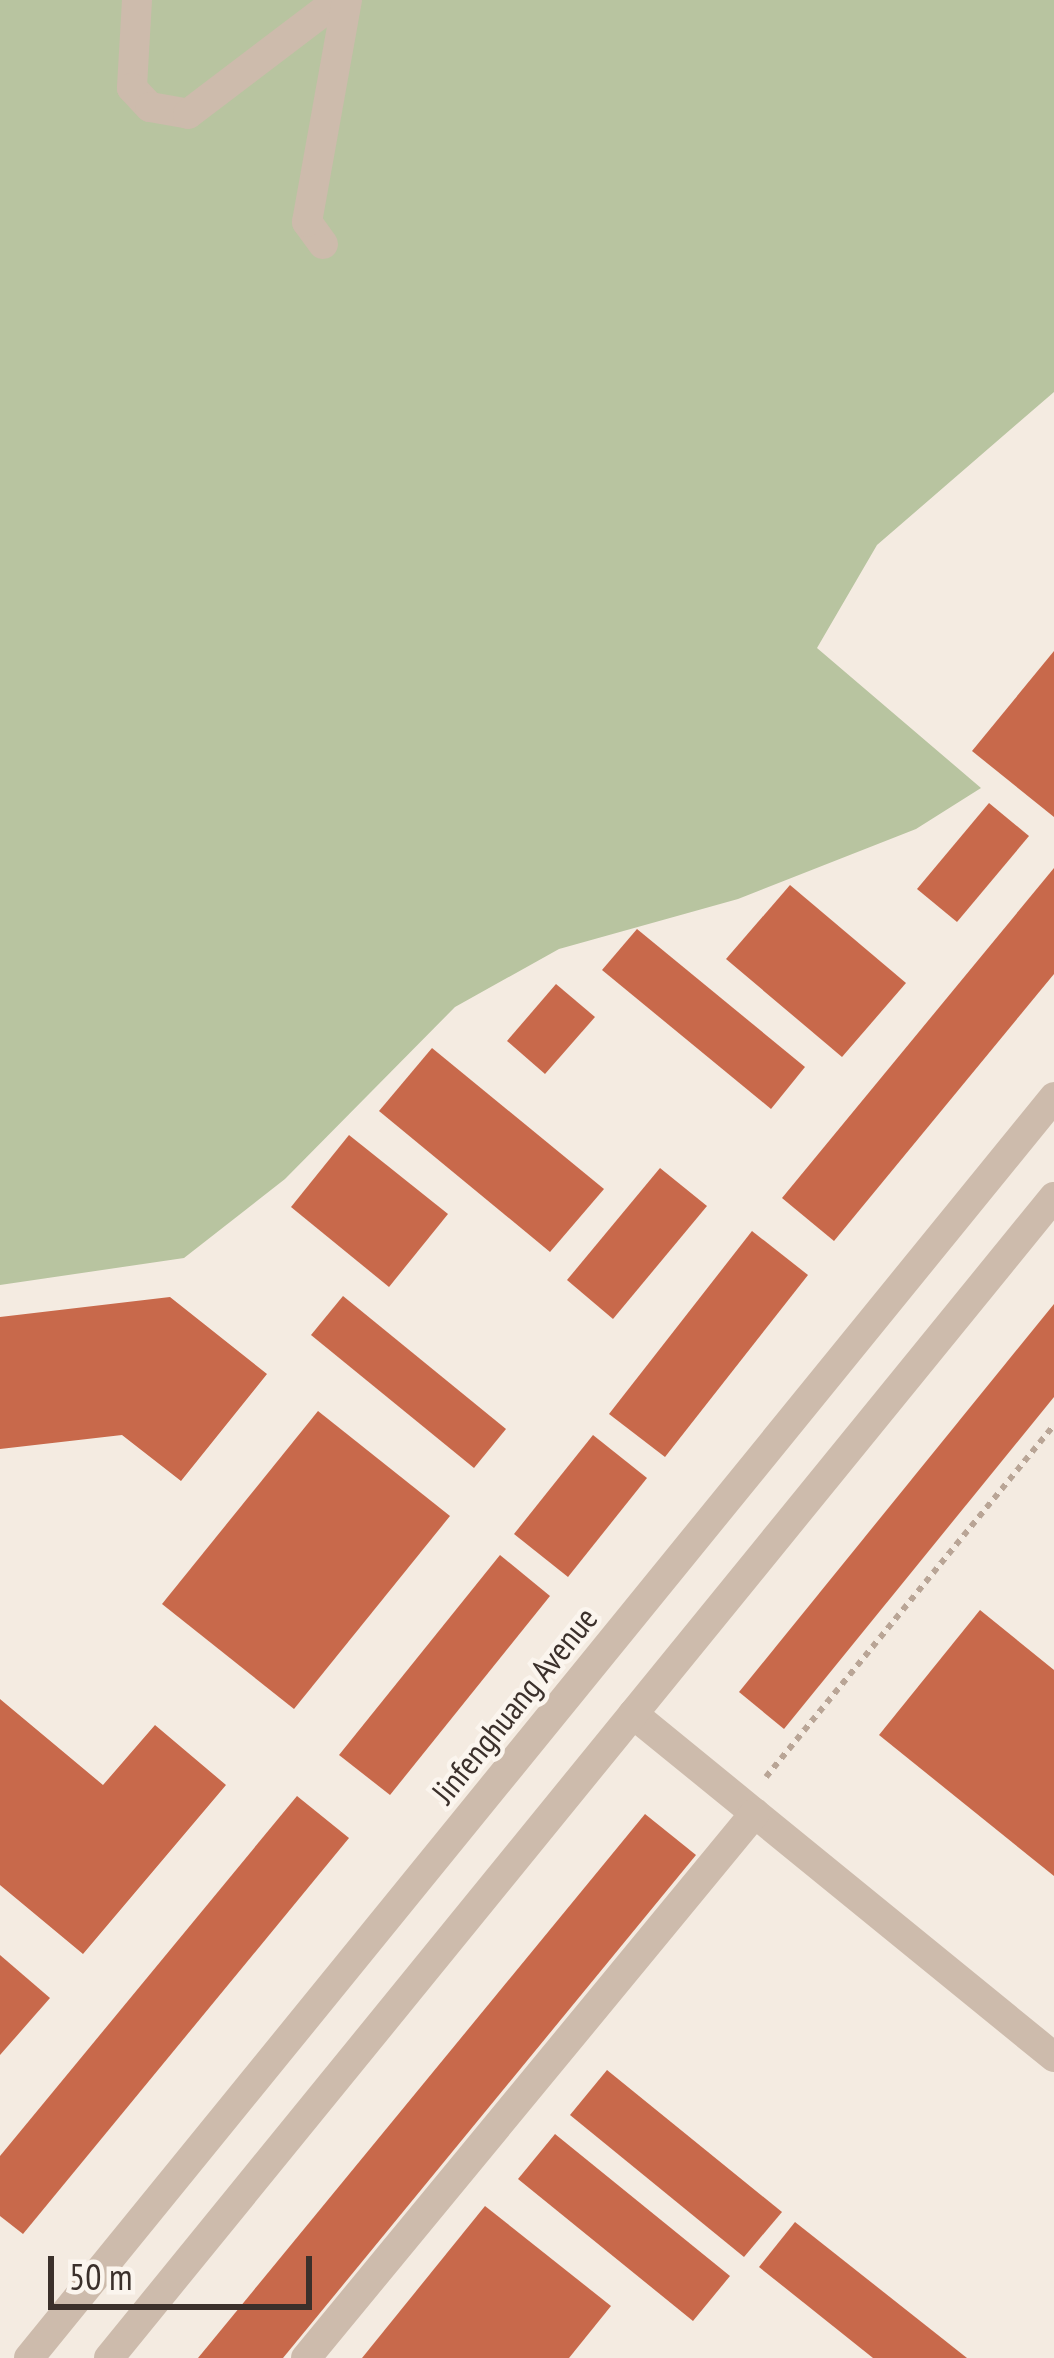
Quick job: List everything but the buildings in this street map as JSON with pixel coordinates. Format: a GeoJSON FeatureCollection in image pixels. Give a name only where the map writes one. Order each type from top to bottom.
{"type":"FeatureCollection","features":[{"type":"Feature","properties":{"kind":"street"},"geometry":{"type":"LineString","coordinates":[[137,0],[132,88],[150,107],[188,114],[343,0]]}},
{"type":"Feature","properties":{"kind":"street"},"geometry":{"type":"LineString","coordinates":[[322,244],[308,222],[343,0]]}},
{"type":"Feature","properties":{"kind":"street","name":"Jinfenghuang Avenue"},"geometry":{"type":"LineString","coordinates":[[29,2358],[1054,1097]]}},
{"type":"Feature","properties":{"kind":"street"},"geometry":{"type":"LineString","coordinates":[[110,2358],[1054,1197]]}},
{"type":"Feature","properties":{"kind":"street"},"geometry":{"type":"LineString","coordinates":[[633,1714],[1054,2056]]}},
{"type":"Feature","properties":{"kind":"street"},"geometry":{"type":"LineString","coordinates":[[306,2358],[754,1813]]}},
{"type":"Feature","properties":{"kind":"path"},"geometry":{"type":"LineString","coordinates":[[766,1777],[1054,1425]]}},
{"type":"Feature","properties":{"kind":"green space"},"geometry":{"type":"Polygon","coordinates":[[[0,0],[1054,0],[1054,392],[877,545],[817,648],[981,788],[916,829],[738,899],[559,949],[455,1007],[285,1179],[184,1258],[0,1285],[0,0]]]}}]}
